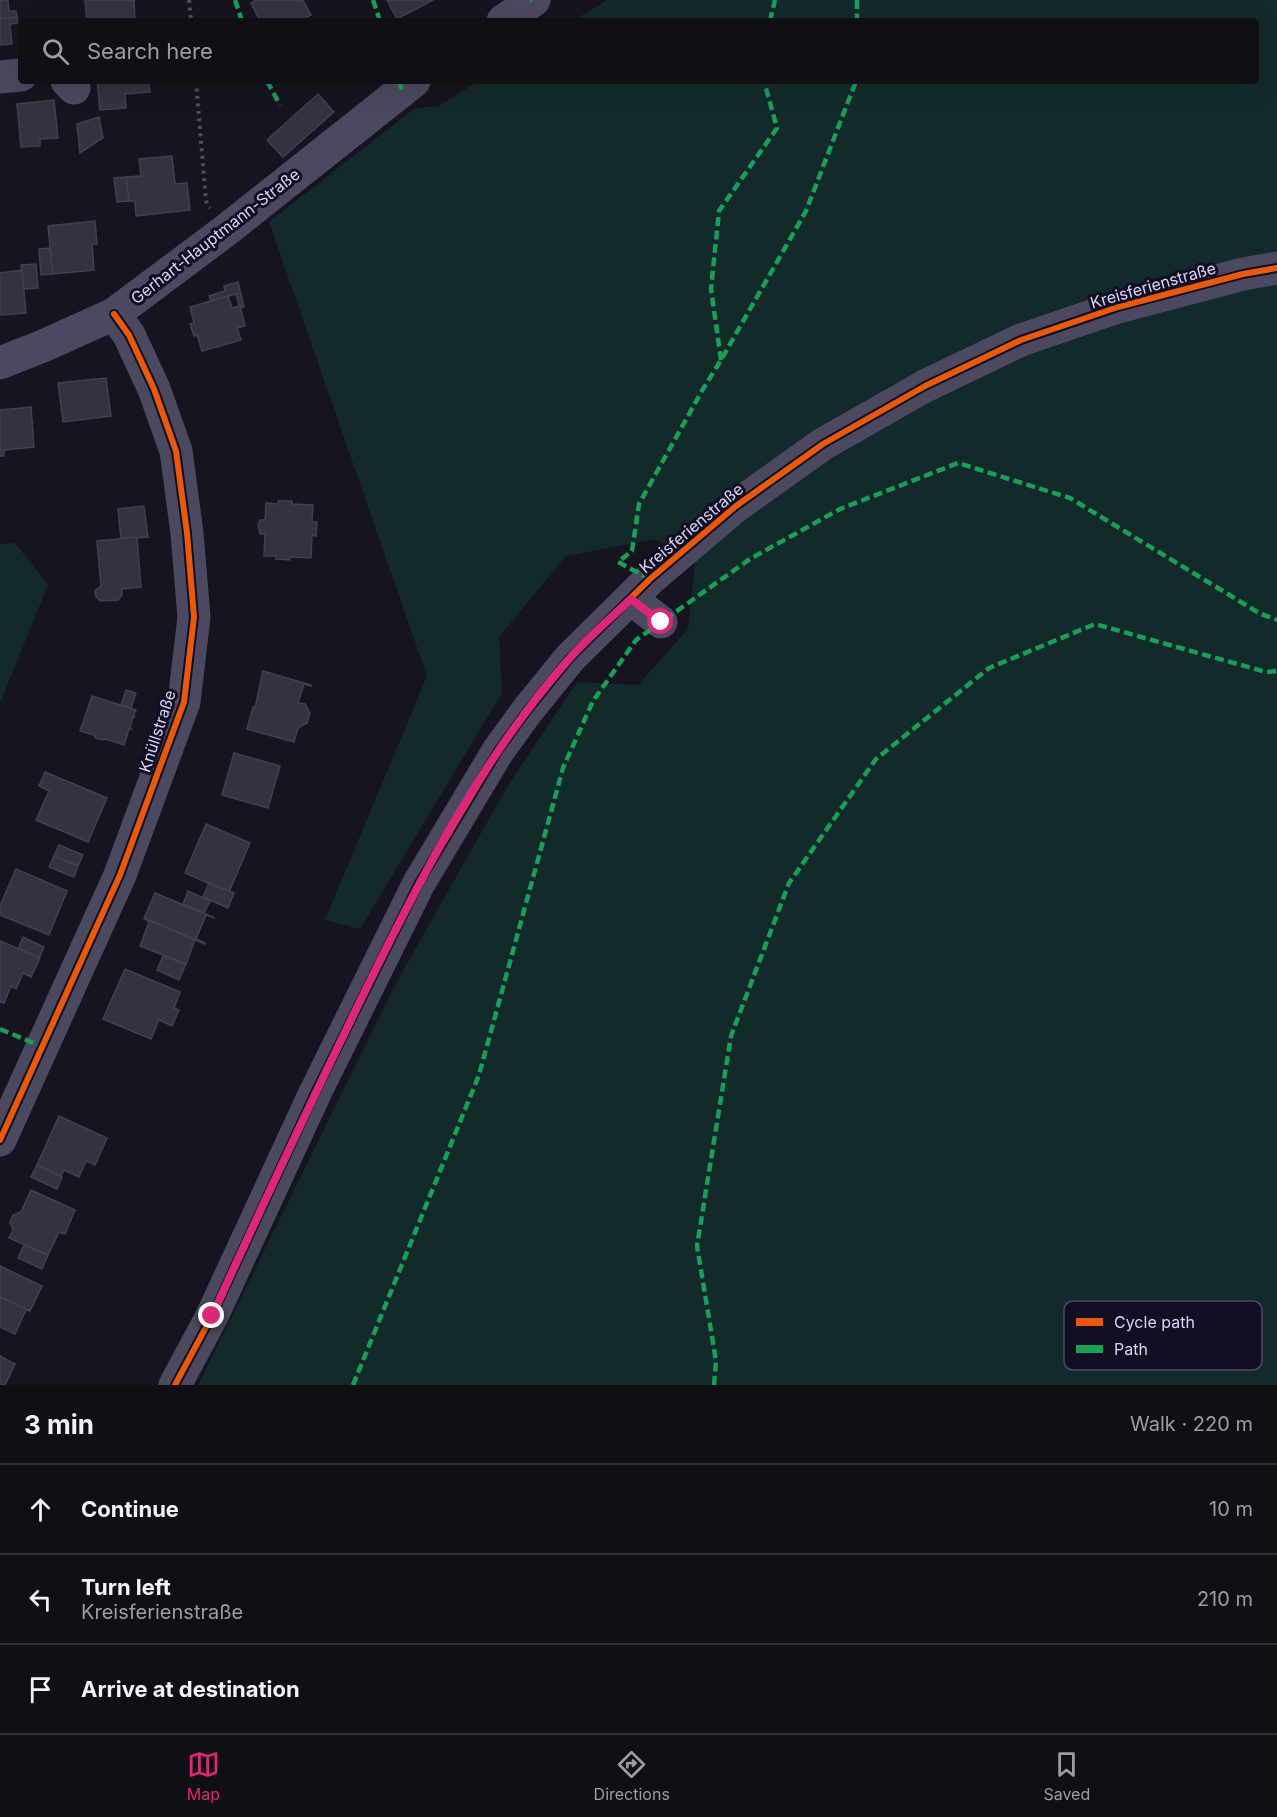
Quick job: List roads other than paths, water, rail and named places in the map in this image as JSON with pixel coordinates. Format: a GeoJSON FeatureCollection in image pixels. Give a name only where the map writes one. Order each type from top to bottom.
{"type":"FeatureCollection","features":[{"type":"Feature","properties":{"kind":"street"},"geometry":{"type":"LineString","coordinates":[[507,18],[534,0]]}},
{"type":"Feature","properties":{"kind":"street"},"geometry":{"type":"LineString","coordinates":[[0,77],[18,75]]}},
{"type":"Feature","properties":{"kind":"street","name":"Gerhart-Hauptmann-Straße"},"geometry":{"type":"LineString","coordinates":[[0,363],[114,314],[225,231],[410,84]]}},
{"type":"Feature","properties":{"kind":"street","name":"Kreisferienstraße"},"geometry":{"type":"LineString","coordinates":[[175,1385],[212,1316],[315,1093],[419,883],[498,751],[570,658],[650,579],[736,506],[823,444],[925,386],[1021,340],[1107,310],[1243,274],[1277,268]]}},
{"type":"Feature","properties":{"kind":"street","name":"Knüllstraße"},"geometry":{"type":"LineString","coordinates":[[0,1140],[120,875],[184,702],[194,617],[187,533],[176,451],[154,389],[129,335],[114,314]]}},
{"type":"Feature","properties":{"kind":"street"},"geometry":{"type":"LineString","coordinates":[[631,599],[661,622]]}}]}
